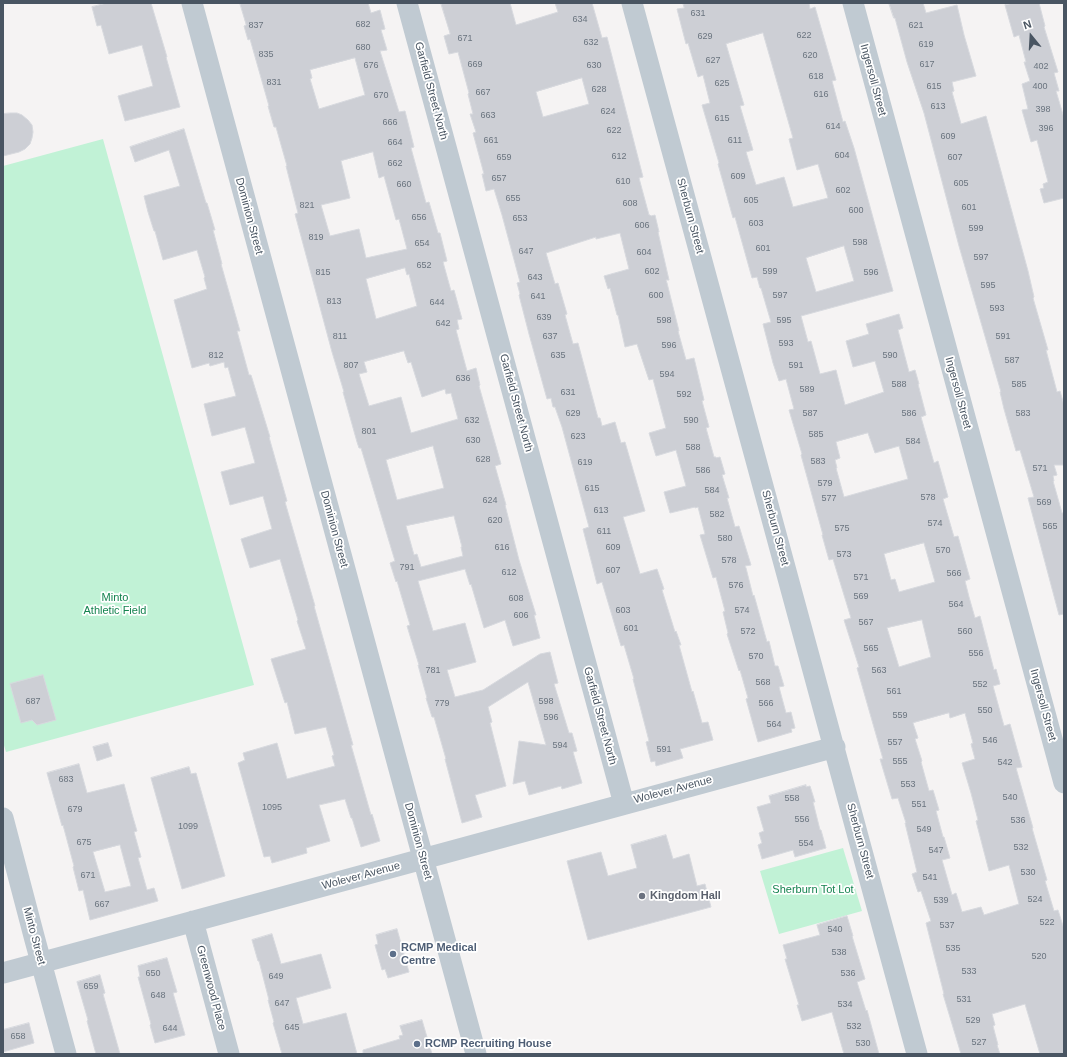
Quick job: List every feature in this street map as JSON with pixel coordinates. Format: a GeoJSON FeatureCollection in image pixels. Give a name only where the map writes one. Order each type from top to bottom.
{"type":"FeatureCollection","features":[{"type":"Feature","properties":{"kind":"street","name":"Dominion Street"},"geometry":{"type":"LineString","coordinates":[[192,3],[476,1054]]}},
{"type":"Feature","properties":{"kind":"street","name":"Garfield Street North"},"geometry":{"type":"LineString","coordinates":[[407,3],[624,804]]}},
{"type":"Feature","properties":{"kind":"street","name":"Sherburn Street"},"geometry":{"type":"LineString","coordinates":[[632,3],[917,1054]]}},
{"type":"Feature","properties":{"kind":"street","name":"Ingersoll Street"},"geometry":{"type":"LineString","coordinates":[[853,3],[1064,782]]}},
{"type":"Feature","properties":{"kind":"street","name":"Wolever Avenue"},"geometry":{"type":"LineString","coordinates":[[3,973],[834,747]]}},
{"type":"Feature","properties":{"kind":"street","name":"Minto Street"},"geometry":{"type":"LineString","coordinates":[[3,818],[66,1054]]}},
{"type":"Feature","properties":{"kind":"street","name":"Greenwood Place"},"geometry":{"type":"LineString","coordinates":[[193,922],[229,1054]]}},
{"type":"Feature","properties":{"kind":"green space","name":"Minto Athletic Field"},"geometry":{"type":"Polygon","coordinates":[[[103,139],[254,685],[6,752],[3,742],[3,166],[103,139]]]}},
{"type":"Feature","properties":{"kind":"green space","name":"Sherburn Tot Lot"},"geometry":{"type":"Polygon","coordinates":[[[843,848],[862,911],[779,934],[760,871],[843,848]]]}},
{"type":"Feature","properties":{"kind":"building"},"geometry":{"type":"Polygon","coordinates":[[[107,3],[151,3],[180,107],[125,121],[118,96],[153,86],[142,45],[109,54],[101,25],[97,26],[92,7],[107,3]]]}},
{"type":"Feature","properties":{"kind":"building"},"geometry":{"type":"Polygon","coordinates":[[[240,3],[368,3],[371,13],[380,10],[385,29],[381,30],[387,50],[380,51],[399,112],[405,111],[414,147],[411,148],[426,203],[429,202],[438,233],[440,233],[447,261],[443,262],[451,291],[454,290],[462,319],[457,320],[459,329],[456,330],[467,371],[476,368],[479,386],[501,464],[495,466],[519,560],[536,615],[534,615],[540,638],[513,646],[505,620],[484,628],[465,569],[418,581],[433,631],[465,623],[476,662],[447,670],[455,697],[483,690],[540,654],[550,652],[558,683],[554,684],[569,733],[572,733],[577,751],[573,752],[582,783],[562,789],[561,786],[529,795],[525,781],[513,784],[519,741],[546,745],[528,682],[488,707],[492,722],[490,723],[506,786],[475,795],[482,817],[462,823],[446,759],[434,717],[432,717],[426,698],[419,665],[407,626],[410,625],[390,563],[395,561],[361,448],[359,448],[357,442],[343,392],[295,214],[298,213],[287,166],[276,127],[274,127],[250,39],[248,40],[244,26],[246,25],[240,3]],[[355,58],[310,70],[312,78],[310,79],[319,109],[365,95],[355,58]],[[373,152],[341,161],[350,198],[321,205],[330,236],[359,229],[366,258],[407,249],[399,219],[396,220],[384,176],[379,178],[373,152]],[[405,268],[366,279],[376,319],[417,306],[409,274],[407,275],[405,268]],[[404,351],[364,362],[367,372],[359,374],[369,406],[401,397],[411,433],[458,419],[451,393],[446,394],[445,389],[422,397],[411,362],[408,363],[404,351]],[[433,446],[386,460],[397,500],[444,488],[433,446]],[[454,516],[406,526],[414,555],[417,554],[421,567],[463,556],[454,516]]]}},
{"type":"Feature","properties":{"kind":"building"},"geometry":{"type":"Polygon","coordinates":[[[441,3],[510,3],[516,25],[558,12],[555,3],[592,3],[602,38],[607,37],[643,177],[639,178],[649,215],[655,215],[669,280],[666,280],[678,331],[686,360],[694,358],[704,400],[702,401],[709,427],[706,428],[714,457],[720,457],[725,474],[722,475],[729,498],[727,498],[735,527],[739,526],[751,565],[745,566],[767,642],[769,641],[775,666],[778,666],[784,686],[779,687],[786,713],[791,712],[795,728],[791,729],[792,732],[758,742],[746,699],[748,698],[740,670],[739,671],[727,634],[723,612],[725,611],[716,577],[713,578],[700,535],[705,534],[698,507],[670,513],[664,492],[686,486],[676,450],[656,456],[649,433],[666,428],[653,379],[649,380],[637,344],[625,347],[618,315],[610,288],[608,289],[604,276],[629,269],[620,233],[596,239],[596,237],[546,253],[555,284],[558,283],[567,314],[565,315],[573,344],[578,343],[598,418],[600,418],[602,426],[615,422],[621,443],[625,442],[645,511],[623,517],[640,574],[657,569],[664,589],[662,590],[675,632],[676,631],[681,645],[679,645],[702,723],[708,722],[713,740],[680,749],[683,758],[656,766],[655,761],[651,762],[646,742],[649,741],[634,679],[624,645],[621,646],[602,582],[597,584],[583,529],[589,527],[562,427],[555,407],[553,407],[551,398],[547,399],[519,295],[517,283],[520,282],[502,215],[494,189],[486,191],[482,174],[484,174],[473,133],[476,132],[470,114],[473,114],[469,93],[458,52],[449,54],[444,36],[450,34],[441,3]],[[582,78],[536,92],[543,117],[589,104],[582,78]]]}},
{"type":"Feature","properties":{"kind":"building"},"geometry":{"type":"Polygon","coordinates":[[[683,3],[809,3],[810,9],[815,7],[836,80],[832,81],[843,122],[845,121],[854,148],[893,291],[801,316],[808,342],[811,341],[820,374],[836,370],[845,405],[884,392],[875,361],[853,367],[846,341],[869,334],[866,324],[899,314],[903,328],[898,330],[909,372],[915,370],[926,415],[921,417],[934,463],[938,461],[948,497],[943,499],[954,537],[958,536],[970,579],[965,581],[969,597],[975,618],[980,616],[994,670],[996,669],[1000,684],[993,686],[1004,726],[1010,724],[1022,767],[1016,768],[1047,880],[1045,881],[1054,911],[1058,910],[1064,929],[1064,1054],[1040,1054],[1025,1004],[992,1014],[995,1025],[993,1026],[1000,1054],[961,1054],[943,994],[926,923],[931,921],[921,891],[918,892],[912,874],[917,872],[906,823],[898,798],[892,799],[880,759],[883,759],[857,668],[859,667],[844,620],[851,618],[833,559],[829,560],[801,455],[802,454],[789,410],[794,409],[786,379],[779,381],[773,363],[763,324],[771,322],[757,277],[752,278],[735,217],[733,218],[702,105],[710,103],[703,75],[698,77],[688,43],[686,44],[677,9],[684,8],[683,3]],[[763,33],[726,44],[744,105],[740,106],[753,150],[746,152],[756,185],[784,177],[793,207],[828,198],[818,164],[797,170],[789,139],[793,138],[763,33]],[[844,246],[806,258],[816,292],[854,281],[844,246]],[[868,433],[836,442],[840,458],[835,460],[844,497],[908,479],[899,446],[875,453],[868,433]],[[924,543],[884,554],[891,580],[895,579],[899,592],[935,582],[924,543]],[[922,620],[887,628],[899,667],[931,657],[922,620]],[[949,713],[913,723],[918,738],[915,739],[922,761],[921,762],[929,791],[933,790],[939,810],[936,811],[950,858],[942,860],[952,895],[956,893],[962,912],[981,907],[984,915],[1019,904],[1009,865],[989,871],[976,821],[978,820],[962,763],[975,759],[971,744],[973,743],[965,713],[950,718],[949,713]]]}},
{"type":"Feature","properties":{"kind":"building"},"geometry":{"type":"Polygon","coordinates":[[[889,3],[923,3],[926,13],[957,5],[976,76],[952,82],[954,91],[952,92],[961,124],[986,116],[1028,271],[1033,298],[1048,350],[1046,350],[1057,392],[1060,391],[1064,405],[1064,465],[1054,465],[1057,475],[1053,476],[1053,481],[1062,513],[1064,513],[1064,614],[1059,615],[1028,498],[1034,497],[1020,450],[1016,451],[924,113],[889,3]]]}},
{"type":"Feature","properties":{"kind":"building"},"geometry":{"type":"Polygon","coordinates":[[[1014,3],[1039,3],[1044,27],[1058,72],[1054,73],[1059,91],[1056,91],[1064,118],[1064,198],[1044,203],[1040,189],[1044,188],[1043,184],[1048,182],[1037,140],[1031,142],[1022,110],[1028,109],[1022,84],[1030,81],[1024,62],[1026,62],[1019,35],[1014,37],[1005,5],[1014,3]]]}},
{"type":"Feature","properties":{"kind":"building"},"geometry":{"type":"Polygon","coordinates":[[[10,113],[22,115],[32,125],[33,132],[30,144],[25,149],[3,156],[3,114],[10,113]]]}},
{"type":"Feature","properties":{"kind":"building"},"geometry":{"type":"Polygon","coordinates":[[[184,129],[215,230],[213,230],[221,264],[240,331],[237,331],[249,375],[251,375],[270,437],[287,501],[285,502],[353,745],[351,745],[380,841],[361,847],[345,799],[319,805],[330,841],[306,848],[307,853],[272,863],[270,856],[264,857],[238,763],[245,760],[243,753],[277,743],[287,779],[335,766],[332,756],[334,755],[326,727],[295,734],[287,702],[285,703],[271,659],[306,649],[280,559],[250,568],[241,539],[272,529],[263,496],[230,505],[221,472],[255,463],[245,427],[212,436],[204,404],[236,396],[228,367],[225,368],[224,362],[210,366],[209,363],[192,368],[174,300],[207,289],[197,250],[163,260],[148,212],[144,196],[180,186],[169,150],[135,162],[130,147],[184,129]]]}},
{"type":"Feature","properties":{"kind":"building"},"geometry":{"type":"Polygon","coordinates":[[[43,675],[56,720],[37,725],[32,720],[21,723],[10,684],[43,675]]]}},
{"type":"Feature","properties":{"kind":"building"},"geometry":{"type":"Polygon","coordinates":[[[108,743],[112,756],[97,761],[93,747],[108,743]]]}},
{"type":"Feature","properties":{"kind":"building"},"geometry":{"type":"Polygon","coordinates":[[[79,764],[87,793],[124,784],[137,831],[134,832],[141,857],[138,858],[147,890],[154,888],[158,901],[90,920],[83,890],[79,891],[63,825],[62,826],[47,773],[79,764]],[[120,845],[93,852],[105,892],[131,886],[120,845]]]}},
{"type":"Feature","properties":{"kind":"building"},"geometry":{"type":"Polygon","coordinates":[[[189,767],[191,774],[196,773],[225,876],[182,889],[151,778],[189,767]]]}},
{"type":"Feature","properties":{"kind":"building"},"geometry":{"type":"Polygon","coordinates":[[[806,785],[806,787],[810,786],[815,802],[813,802],[820,830],[826,848],[795,857],[793,850],[762,859],[758,845],[762,843],[759,833],[764,831],[757,807],[771,803],[769,796],[806,785]]]}},
{"type":"Feature","properties":{"kind":"building","name":"Kingdom Hall"},"geometry":{"type":"Polygon","coordinates":[[[666,835],[673,859],[689,854],[697,886],[705,884],[711,907],[588,940],[567,861],[601,852],[608,876],[637,868],[631,845],[666,835]]]}},
{"type":"Feature","properties":{"kind":"building"},"geometry":{"type":"Polygon","coordinates":[[[847,916],[865,979],[857,982],[866,1011],[867,1010],[879,1054],[844,1054],[832,1012],[802,1021],[797,1005],[799,1005],[785,959],[787,959],[783,945],[820,935],[817,925],[847,916]]]}},
{"type":"Feature","properties":{"kind":"building","name":"RCMP Medical Centre"},"geometry":{"type":"Polygon","coordinates":[[[397,929],[409,972],[388,978],[385,969],[382,970],[375,945],[378,944],[376,935],[397,929]]]}},
{"type":"Feature","properties":{"kind":"building"},"geometry":{"type":"Polygon","coordinates":[[[272,934],[281,964],[321,954],[331,988],[296,998],[303,1024],[346,1013],[357,1054],[282,1054],[273,1023],[259,961],[252,940],[272,934]]]}},
{"type":"Feature","properties":{"kind":"building"},"geometry":{"type":"Polygon","coordinates":[[[167,958],[177,992],[173,993],[185,1035],[155,1043],[138,977],[140,977],[138,966],[167,958]]]}},
{"type":"Feature","properties":{"kind":"building"},"geometry":{"type":"Polygon","coordinates":[[[100,975],[105,993],[103,994],[120,1054],[96,1054],[77,982],[100,975]]]}},
{"type":"Feature","properties":{"kind":"building"},"geometry":{"type":"Polygon","coordinates":[[[422,1020],[432,1054],[363,1054],[363,1050],[400,1039],[399,1036],[403,1035],[400,1026],[422,1020]]]}},
{"type":"Feature","properties":{"kind":"building"},"geometry":{"type":"Polygon","coordinates":[[[29,1023],[34,1043],[3,1052],[3,1030],[29,1023]]]}},
{"type":"Feature","properties":{"kind":"place","name":"Kingdom Hall"},"geometry":{"type":"Point","coordinates":[642,896]}},
{"type":"Feature","properties":{"kind":"place","name":"RCMP Medical Centre"},"geometry":{"type":"Point","coordinates":[393,954]}},
{"type":"Feature","properties":{"kind":"place","name":"RCMP Recruiting House"},"geometry":{"type":"Point","coordinates":[417,1044]}}]}
